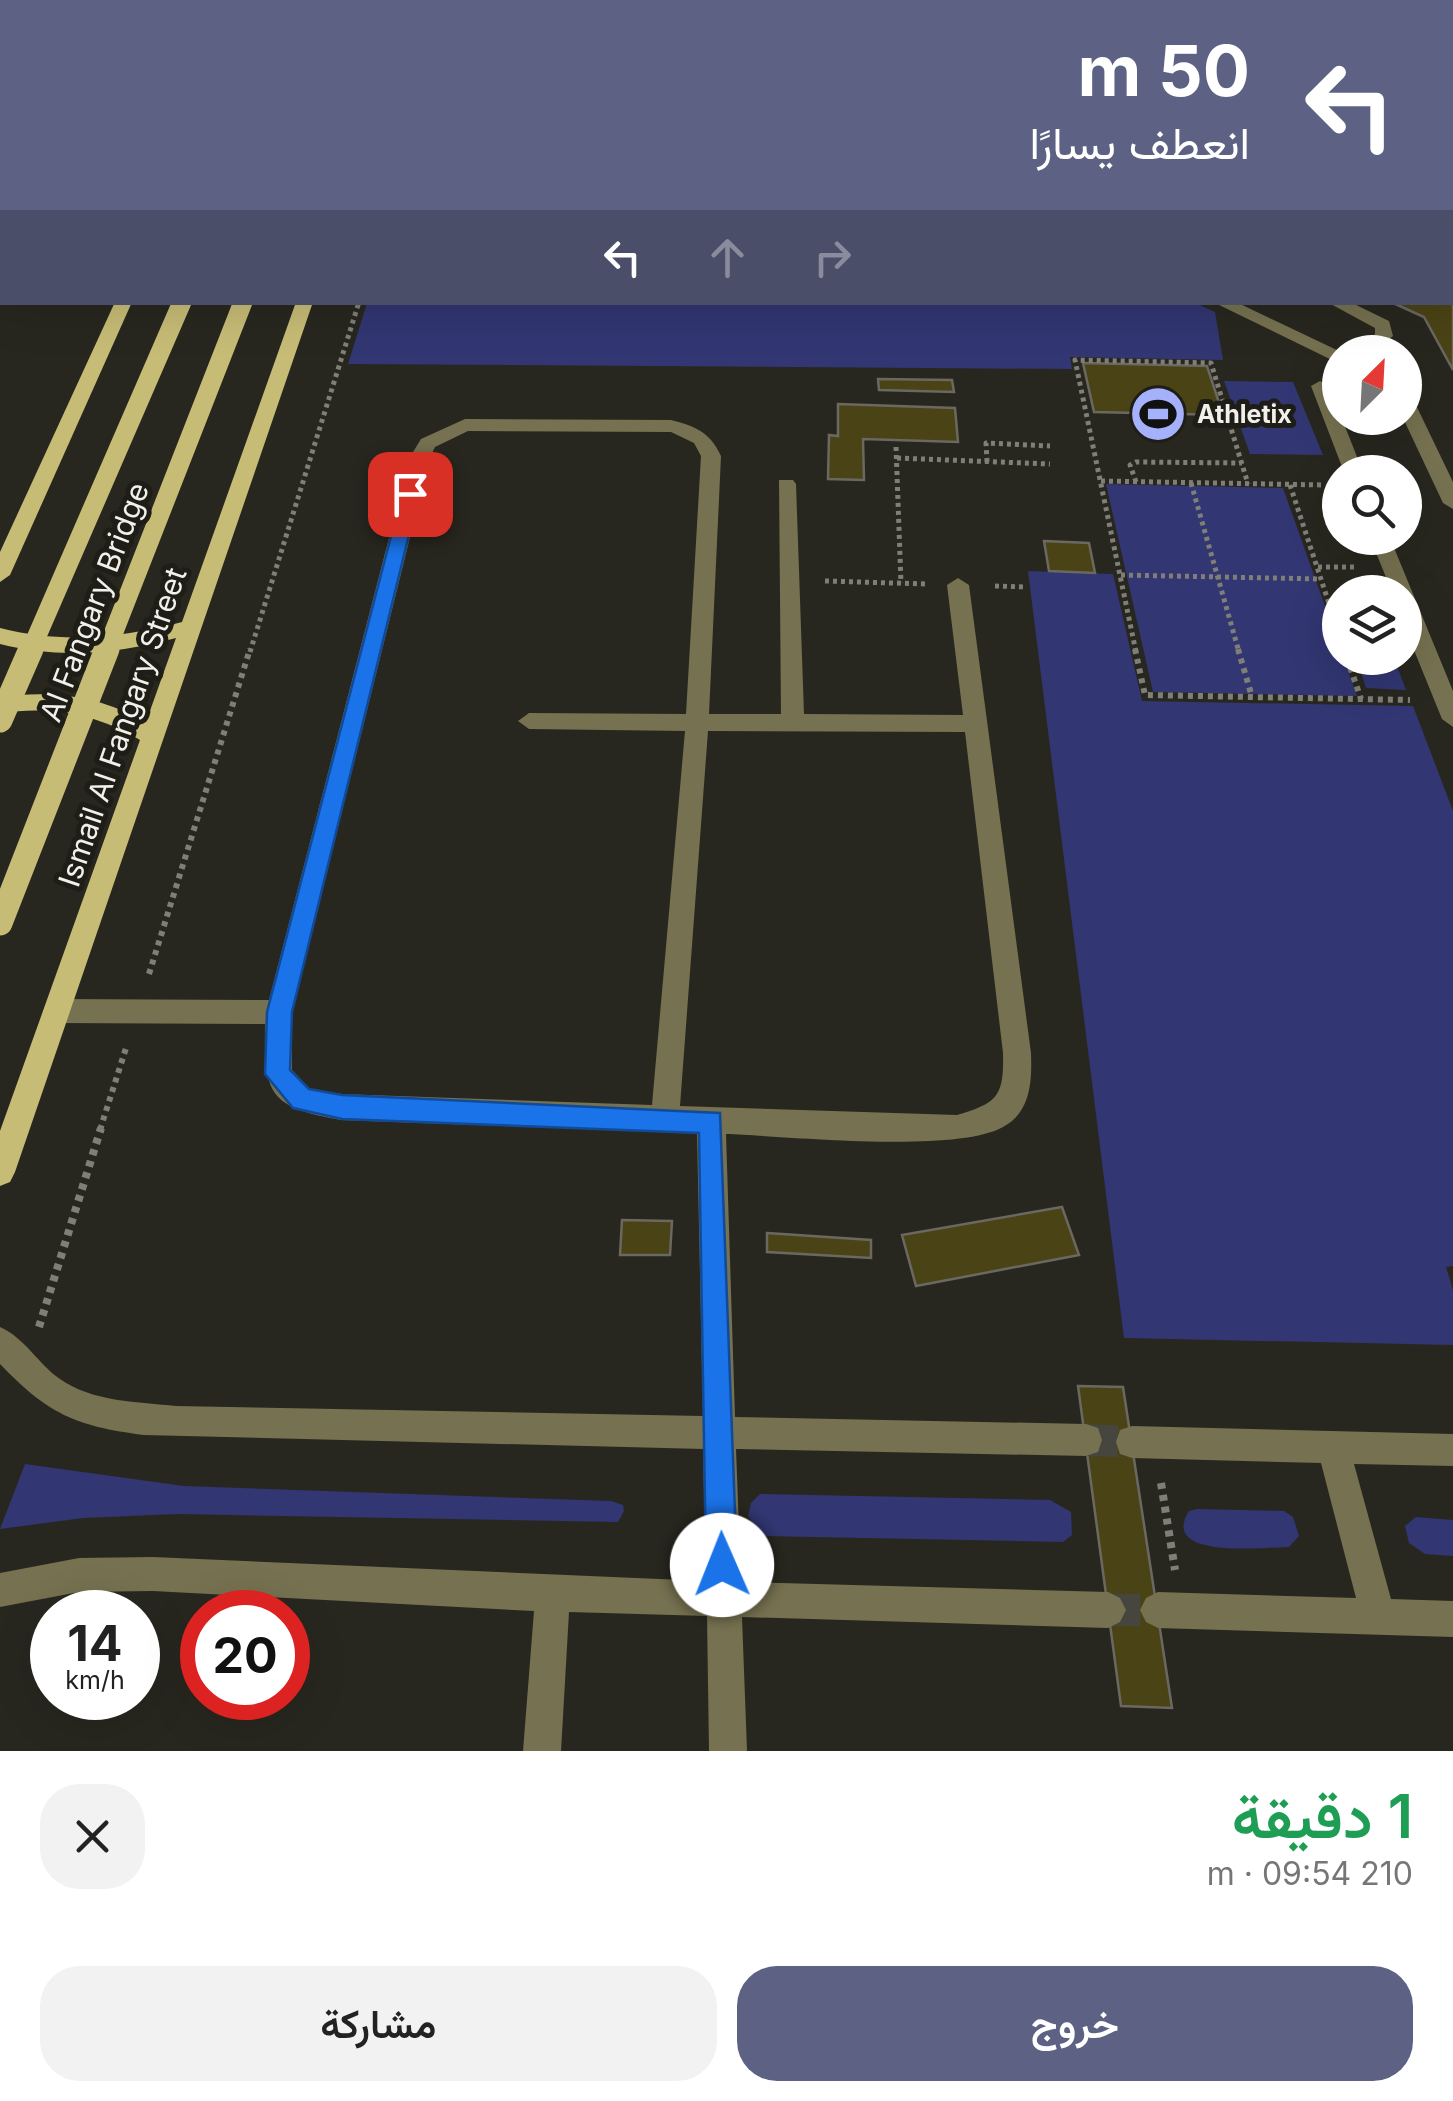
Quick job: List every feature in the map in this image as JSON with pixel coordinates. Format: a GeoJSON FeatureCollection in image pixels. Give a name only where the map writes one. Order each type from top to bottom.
{"type":"FeatureCollection","features":[{"type":"Feature","properties":{"kind":"main road"},"geometry":{"type":"LineString","coordinates":[[2,568],[123,305]]}},
{"type":"Feature","properties":{"kind":"main road","name":"Al Fangary Bridge"},"geometry":{"type":"LineString","coordinates":[[0,720],[181,305]]}},
{"type":"Feature","properties":{"kind":"main road","name":"Al Fangary Bridge"},"geometry":{"type":"LineString","coordinates":[[0,924],[243,305]]}},
{"type":"Feature","properties":{"kind":"main road","name":"Ismail Al Fangary Street"},"geometry":{"type":"LineString","coordinates":[[3,1160],[304,305]]}},
{"type":"Feature","properties":{"kind":"main road"},"geometry":{"type":"LineString","coordinates":[[0,636],[72,648],[110,645],[188,628]]}},
{"type":"Feature","properties":{"kind":"main road"},"geometry":{"type":"LineString","coordinates":[[0,705],[54,701],[91,706],[124,718],[150,736]]}},
{"type":"Feature","properties":{"kind":"lane"},"geometry":{"type":"LineString","coordinates":[[1236,305],[1322,350]]}},
{"type":"Feature","properties":{"kind":"lane"},"geometry":{"type":"LineString","coordinates":[[1341,305],[1383,325],[1384,335]]}},
{"type":"Feature","properties":{"kind":"lane"},"geometry":{"type":"LineString","coordinates":[[1320,386],[1347,455]]}},
{"type":"Feature","properties":{"kind":"lane"},"geometry":{"type":"LineString","coordinates":[[665,1120],[697,722],[710,456],[706,442],[692,431],[670,426],[465,425],[428,443],[420,457],[280,1012],[278,1074],[302,1100],[342,1107],[665,1120],[958,1128],[996,1117],[1018,1088],[958,585]]}},
{"type":"Feature","properties":{"kind":"lane"},"geometry":{"type":"LineString","coordinates":[[1421,435],[1453,503]]}},
{"type":"Feature","properties":{"kind":"lane"},"geometry":{"type":"LineString","coordinates":[[786,484],[793,722]]}},
{"type":"Feature","properties":{"kind":"lane"},"geometry":{"type":"LineString","coordinates":[[1422,643],[1449,710]]}},
{"type":"Feature","properties":{"kind":"lane"},"geometry":{"type":"LineString","coordinates":[[530,721],[975,724]]}},
{"type":"Feature","properties":{"kind":"lane"},"geometry":{"type":"LineString","coordinates":[[56,1012],[280,1012]]}},
{"type":"Feature","properties":{"kind":"lane"},"geometry":{"type":"LineString","coordinates":[[711,1121],[728,1751]]}},
{"type":"Feature","properties":{"kind":"lane"},"geometry":{"type":"LineString","coordinates":[[0,1343],[27,1365],[49,1392],[90,1409],[176,1422],[1086,1440]]}},
{"type":"Feature","properties":{"kind":"lane"},"geometry":{"type":"LineString","coordinates":[[1144,1442],[1453,1450]]}},
{"type":"Feature","properties":{"kind":"lane"},"geometry":{"type":"LineString","coordinates":[[1333,1446],[1378,1618]]}},
{"type":"Feature","properties":{"kind":"lane"},"geometry":{"type":"LineString","coordinates":[[0,1590],[79,1574],[153,1574],[553,1594],[1108,1610]]}},
{"type":"Feature","properties":{"kind":"lane"},"geometry":{"type":"LineString","coordinates":[[542,1751],[553,1594]]}},
{"type":"Feature","properties":{"kind":"lane"},"geometry":{"type":"LineString","coordinates":[[1170,1611],[1453,1619]]}},
{"type":"Feature","properties":{"kind":"path"},"geometry":{"type":"LineString","coordinates":[[27,1365],[358,305]]}},
{"type":"Feature","properties":{"kind":"path"},"geometry":{"type":"LineString","coordinates":[[1248,484],[1211,363],[1075,360],[1146,695],[1361,700],[1449,710]]}},
{"type":"Feature","properties":{"kind":"path"},"geometry":{"type":"LineString","coordinates":[[987,462],[986,443],[1050,446]]}},
{"type":"Feature","properties":{"kind":"path"},"geometry":{"type":"LineString","coordinates":[[896,447],[901,584]]}},
{"type":"Feature","properties":{"kind":"path"},"geometry":{"type":"LineString","coordinates":[[897,458],[1050,464]]}},
{"type":"Feature","properties":{"kind":"path"},"geometry":{"type":"LineString","coordinates":[[1136,482],[1130,465],[1136,462],[1242,464]]}},
{"type":"Feature","properties":{"kind":"path"},"geometry":{"type":"LineString","coordinates":[[1101,481],[1322,486]]}},
{"type":"Feature","properties":{"kind":"path"},"geometry":{"type":"LineString","coordinates":[[1191,483],[1252,697]]}},
{"type":"Feature","properties":{"kind":"path"},"geometry":{"type":"LineString","coordinates":[[1290,485],[1322,582]]}},
{"type":"Feature","properties":{"kind":"path"},"geometry":{"type":"LineString","coordinates":[[1120,575],[1321,579]]}},
{"type":"Feature","properties":{"kind":"path"},"geometry":{"type":"LineString","coordinates":[[789,580],[1027,587]]}},
{"type":"Feature","properties":{"kind":"path"},"geometry":{"type":"LineString","coordinates":[[1353,675],[1361,700]]}},
{"type":"Feature","properties":{"kind":"path"},"geometry":{"type":"LineString","coordinates":[[1144,1442],[1170,1611]]}},
{"type":"Feature","properties":{"kind":"shaded area"},"geometry":{"type":"Polygon","coordinates":[[[366,305],[1199,305],[1215,312],[1223,360],[1070,357],[1072,369],[348,364],[366,305]]]}},
{"type":"Feature","properties":{"kind":"shaded area"},"geometry":{"type":"Polygon","coordinates":[[[1224,381],[1293,382],[1323,455],[1250,454],[1224,381]]]}},
{"type":"Feature","properties":{"kind":"shaded area"},"geometry":{"type":"Polygon","coordinates":[[[1106,484],[1283,488],[1322,598],[1322,675],[1350,675],[1357,696],[1153,692],[1106,484]]]}},
{"type":"Feature","properties":{"kind":"shaded area"},"geometry":{"type":"Polygon","coordinates":[[[1028,571],[1113,574],[1142,701],[1413,706],[1453,811],[1453,1266],[1446,1267],[1453,1290],[1453,1345],[1124,1338],[1028,571]]]}},
{"type":"Feature","properties":{"kind":"shaded area"},"geometry":{"type":"Polygon","coordinates":[[[1362,675],[1400,675],[1406,690],[1366,688],[1362,675]]]}},
{"type":"Feature","properties":{"kind":"shaded area"},"geometry":{"type":"Polygon","coordinates":[[[25,1464],[184,1486],[611,1501],[623,1505],[624,1511],[618,1522],[178,1514],[83,1518],[0,1529],[25,1464]]]}},
{"type":"Feature","properties":{"kind":"shaded area"},"geometry":{"type":"Polygon","coordinates":[[[760,1494],[1050,1500],[1071,1512],[1072,1535],[1063,1542],[763,1536],[748,1516],[751,1503],[760,1494]]]}},
{"type":"Feature","properties":{"kind":"shaded area"},"geometry":{"type":"Polygon","coordinates":[[[1189,1511],[1284,1511],[1293,1517],[1299,1536],[1289,1547],[1240,1549],[1201,1544],[1188,1537],[1183,1527],[1189,1511]]]}},
{"type":"Feature","properties":{"kind":"shaded area"},"geometry":{"type":"Polygon","coordinates":[[[1416,1517],[1453,1520],[1453,1556],[1425,1554],[1409,1543],[1405,1526],[1416,1517]]]}},
{"type":"Feature","properties":{"kind":"building"},"geometry":{"type":"Polygon","coordinates":[[[1398,305],[1453,305],[1453,370],[1424,317],[1398,305]]]}},
{"type":"Feature","properties":{"kind":"building"},"geometry":{"type":"Polygon","coordinates":[[[1083,363],[1207,366],[1223,415],[1094,412],[1083,363]]]}},
{"type":"Feature","properties":{"kind":"building"},"geometry":{"type":"Polygon","coordinates":[[[878,379],[952,380],[954,392],[879,390],[878,379]]]}},
{"type":"Feature","properties":{"kind":"building"},"geometry":{"type":"Polygon","coordinates":[[[838,404],[955,408],[958,442],[863,439],[864,480],[828,479],[829,435],[838,436],[838,404]]]}},
{"type":"Feature","properties":{"kind":"building"},"geometry":{"type":"Polygon","coordinates":[[[1044,541],[1089,543],[1095,573],[1049,571],[1044,541]]]}},
{"type":"Feature","properties":{"kind":"building"},"geometry":{"type":"Polygon","coordinates":[[[1062,1207],[1079,1255],[916,1286],[902,1235],[1062,1207]]]}},
{"type":"Feature","properties":{"kind":"building"},"geometry":{"type":"Polygon","coordinates":[[[622,1220],[672,1221],[670,1255],[620,1255],[622,1220]]]}},
{"type":"Feature","properties":{"kind":"building"},"geometry":{"type":"Polygon","coordinates":[[[767,1233],[871,1240],[871,1258],[767,1252],[767,1233]]]}},
{"type":"Feature","properties":{"kind":"building"},"geometry":{"type":"Polygon","coordinates":[[[1078,1386],[1123,1387],[1172,1708],[1121,1706],[1078,1386]]]}},
{"type":"Feature","properties":{"kind":"tunnel"},"geometry":{"type":"LineString","coordinates":[[1086,1440],[1132,1442]]}},
{"type":"Feature","properties":{"kind":"tunnel"},"geometry":{"type":"LineString","coordinates":[[1108,1610],[1158,1610]]}},
{"type":"Feature","properties":{"kind":"place","name":"Athletix"},"geometry":{"type":"Point","coordinates":[1158,414]}},
{"type":"Feature","properties":{"kind":"route"},"geometry":{"type":"LineString","coordinates":[[410,494],[280,1012],[275,1039],[278,1074],[302,1100],[342,1107],[711,1121],[722,1565]]}}]}
